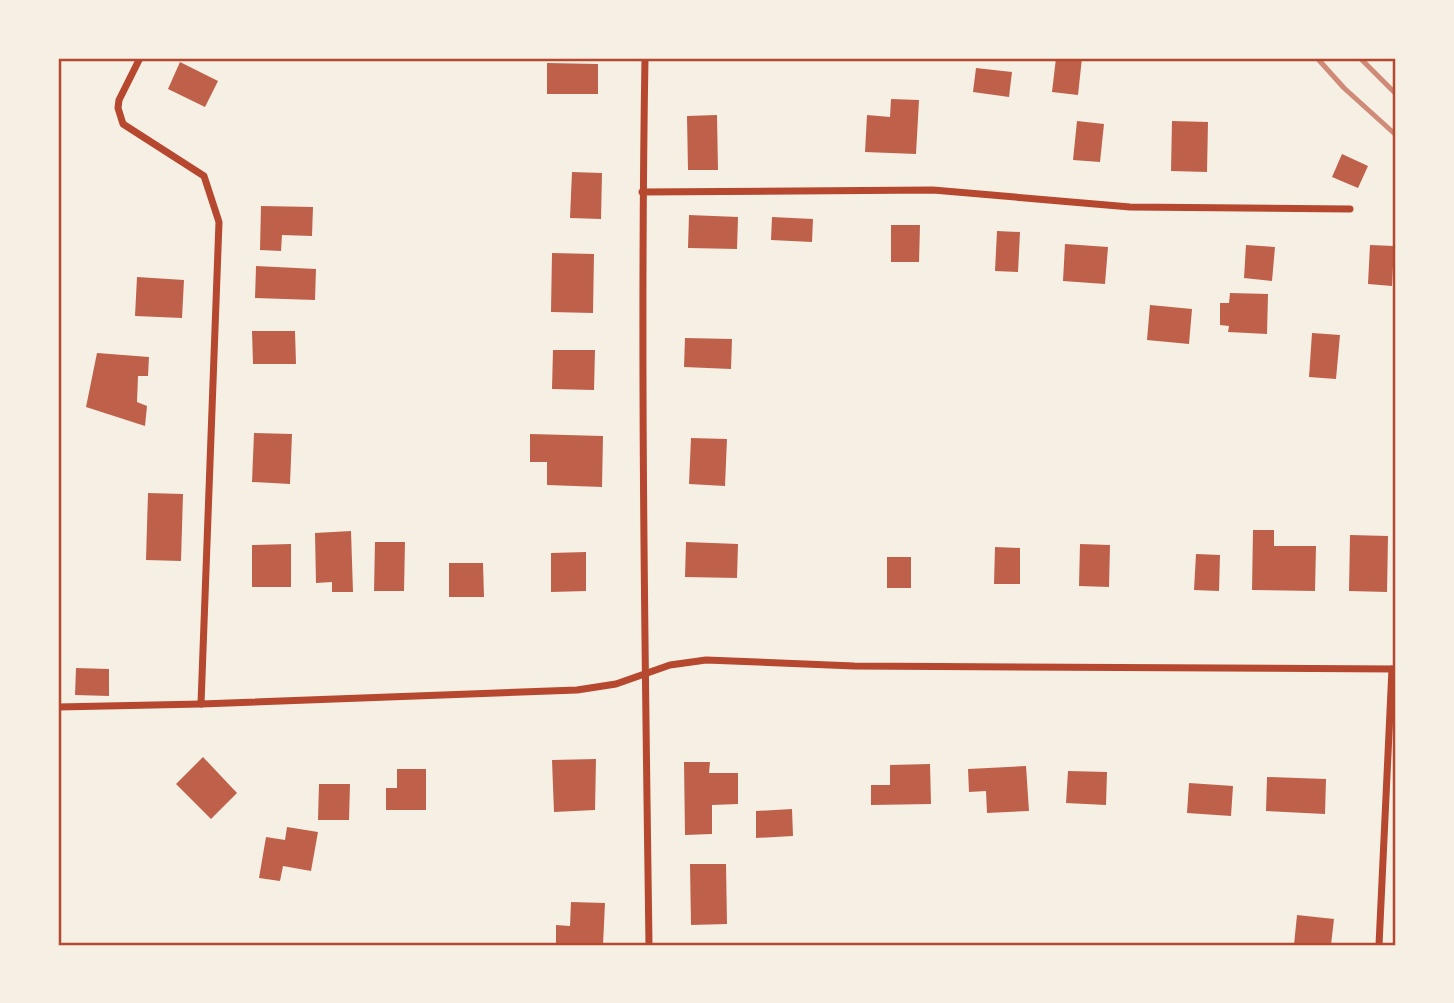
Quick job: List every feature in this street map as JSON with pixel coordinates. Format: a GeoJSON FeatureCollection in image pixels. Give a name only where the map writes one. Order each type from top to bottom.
{"type":"FeatureCollection","features":[{"type":"Feature","properties":{"kind":"street"},"geometry":{"type":"LineString","coordinates":[[140,58],[118,100],[123,124],[204,176],[219,222],[201,704]]}},
{"type":"Feature","properties":{"kind":"street"},"geometry":{"type":"LineString","coordinates":[[645,58],[642,192],[649,945]]}},
{"type":"Feature","properties":{"kind":"street"},"geometry":{"type":"LineString","coordinates":[[642,192],[933,190],[1130,207],[1349,209]]}},
{"type":"Feature","properties":{"kind":"street"},"geometry":{"type":"LineString","coordinates":[[58,707],[577,690],[616,684],[670,664],[706,660],[854,666],[1394,669],[1380,945]]}},
{"type":"Feature","properties":{"kind":"building"},"geometry":{"type":"Polygon","coordinates":[[[1056,58],[1082,58],[1078,95],[1052,92],[1056,58]]]}},
{"type":"Feature","properties":{"kind":"building"},"geometry":{"type":"Polygon","coordinates":[[[180,62],[218,81],[205,107],[168,89],[180,62]]]}},
{"type":"Feature","properties":{"kind":"building"},"geometry":{"type":"Polygon","coordinates":[[[547,63],[598,64],[598,94],[547,94],[547,63]]]}},
{"type":"Feature","properties":{"kind":"building"},"geometry":{"type":"Polygon","coordinates":[[[976,68],[1012,72],[1009,97],[973,92],[976,68]]]}},
{"type":"Feature","properties":{"kind":"building"},"geometry":{"type":"Polygon","coordinates":[[[891,99],[919,100],[916,154],[865,152],[867,115],[890,117],[891,99]]]}},
{"type":"Feature","properties":{"kind":"building"},"geometry":{"type":"Polygon","coordinates":[[[717,115],[718,170],[688,170],[687,116],[717,115]]]}},
{"type":"Feature","properties":{"kind":"building"},"geometry":{"type":"Polygon","coordinates":[[[1077,121],[1104,124],[1100,162],[1073,160],[1077,121]]]}},
{"type":"Feature","properties":{"kind":"building"},"geometry":{"type":"Polygon","coordinates":[[[1172,121],[1208,122],[1207,172],[1171,171],[1172,121]]]}},
{"type":"Feature","properties":{"kind":"building"},"geometry":{"type":"Polygon","coordinates":[[[1342,154],[1368,166],[1358,188],[1332,177],[1342,154]]]}},
{"type":"Feature","properties":{"kind":"building"},"geometry":{"type":"Polygon","coordinates":[[[572,172],[602,173],[601,219],[570,218],[572,172]]]}},
{"type":"Feature","properties":{"kind":"building"},"geometry":{"type":"Polygon","coordinates":[[[261,206],[313,207],[312,236],[282,235],[281,251],[260,250],[261,206]]]}},
{"type":"Feature","properties":{"kind":"building"},"geometry":{"type":"Polygon","coordinates":[[[689,215],[738,217],[737,249],[688,248],[689,215]]]}},
{"type":"Feature","properties":{"kind":"building"},"geometry":{"type":"Polygon","coordinates":[[[772,217],[813,219],[812,242],[771,240],[772,217]]]}},
{"type":"Feature","properties":{"kind":"building"},"geometry":{"type":"Polygon","coordinates":[[[891,225],[920,225],[919,262],[891,262],[891,225]]]}},
{"type":"Feature","properties":{"kind":"building"},"geometry":{"type":"Polygon","coordinates":[[[997,231],[1020,232],[1018,272],[995,271],[997,231]]]}},
{"type":"Feature","properties":{"kind":"building"},"geometry":{"type":"Polygon","coordinates":[[[1065,244],[1108,247],[1105,284],[1063,281],[1065,244]]]}},
{"type":"Feature","properties":{"kind":"building"},"geometry":{"type":"Polygon","coordinates":[[[1246,245],[1275,247],[1272,281],[1244,278],[1246,245]]]}},
{"type":"Feature","properties":{"kind":"building"},"geometry":{"type":"Polygon","coordinates":[[[1370,245],[1394,246],[1392,286],[1368,284],[1370,245]]]}},
{"type":"Feature","properties":{"kind":"building"},"geometry":{"type":"Polygon","coordinates":[[[552,253],[594,254],[593,313],[551,312],[552,253]]]}},
{"type":"Feature","properties":{"kind":"building"},"geometry":{"type":"Polygon","coordinates":[[[256,266],[316,269],[315,300],[255,298],[256,266]]]}},
{"type":"Feature","properties":{"kind":"building"},"geometry":{"type":"Polygon","coordinates":[[[137,277],[184,280],[182,318],[135,316],[137,277]]]}},
{"type":"Feature","properties":{"kind":"building"},"geometry":{"type":"Polygon","coordinates":[[[1230,293],[1268,294],[1267,334],[1228,332],[1229,326],[1220,325],[1220,303],[1229,303],[1230,293]]]}},
{"type":"Feature","properties":{"kind":"building"},"geometry":{"type":"Polygon","coordinates":[[[1150,305],[1192,309],[1189,344],[1147,340],[1150,305]]]}},
{"type":"Feature","properties":{"kind":"building"},"geometry":{"type":"Polygon","coordinates":[[[252,331],[295,331],[296,364],[253,364],[252,331]]]}},
{"type":"Feature","properties":{"kind":"building"},"geometry":{"type":"Polygon","coordinates":[[[1312,333],[1340,335],[1336,379],[1309,377],[1312,333]]]}},
{"type":"Feature","properties":{"kind":"building"},"geometry":{"type":"Polygon","coordinates":[[[685,338],[732,339],[731,369],[684,367],[685,338]]]}},
{"type":"Feature","properties":{"kind":"building"},"geometry":{"type":"Polygon","coordinates":[[[553,350],[595,350],[594,390],[552,389],[553,350]]]}},
{"type":"Feature","properties":{"kind":"building"},"geometry":{"type":"Polygon","coordinates":[[[97,353],[149,357],[148,376],[138,376],[137,402],[147,406],[145,426],[86,407],[97,353]]]}},
{"type":"Feature","properties":{"kind":"building"},"geometry":{"type":"Polygon","coordinates":[[[254,433],[292,434],[290,484],[252,482],[254,433]]]}},
{"type":"Feature","properties":{"kind":"building"},"geometry":{"type":"Polygon","coordinates":[[[530,434],[603,436],[602,487],[547,485],[547,462],[530,462],[530,434]]]}},
{"type":"Feature","properties":{"kind":"building"},"geometry":{"type":"Polygon","coordinates":[[[691,438],[727,439],[725,486],[689,484],[691,438]]]}},
{"type":"Feature","properties":{"kind":"building"},"geometry":{"type":"Polygon","coordinates":[[[148,493],[183,494],[181,561],[146,560],[148,493]]]}},
{"type":"Feature","properties":{"kind":"building"},"geometry":{"type":"Polygon","coordinates":[[[1253,530],[1274,530],[1274,546],[1316,546],[1315,591],[1252,590],[1253,530]]]}},
{"type":"Feature","properties":{"kind":"building"},"geometry":{"type":"Polygon","coordinates":[[[351,531],[353,592],[332,592],[332,582],[316,583],[315,533],[351,531]]]}},
{"type":"Feature","properties":{"kind":"building"},"geometry":{"type":"Polygon","coordinates":[[[1350,535],[1388,536],[1387,592],[1349,591],[1350,535]]]}},
{"type":"Feature","properties":{"kind":"building"},"geometry":{"type":"Polygon","coordinates":[[[375,542],[405,542],[404,591],[374,591],[375,542]]]}},
{"type":"Feature","properties":{"kind":"building"},"geometry":{"type":"Polygon","coordinates":[[[686,542],[738,544],[737,578],[685,577],[686,542]]]}},
{"type":"Feature","properties":{"kind":"building"},"geometry":{"type":"Polygon","coordinates":[[[291,544],[291,587],[252,587],[252,545],[291,544]]]}},
{"type":"Feature","properties":{"kind":"building"},"geometry":{"type":"Polygon","coordinates":[[[1080,544],[1110,545],[1109,587],[1079,586],[1080,544]]]}},
{"type":"Feature","properties":{"kind":"building"},"geometry":{"type":"Polygon","coordinates":[[[995,547],[1020,548],[1020,584],[994,584],[995,547]]]}},
{"type":"Feature","properties":{"kind":"building"},"geometry":{"type":"Polygon","coordinates":[[[586,552],[586,591],[551,592],[551,553],[586,552]]]}},
{"type":"Feature","properties":{"kind":"building"},"geometry":{"type":"Polygon","coordinates":[[[1196,554],[1220,555],[1219,591],[1194,590],[1196,554]]]}},
{"type":"Feature","properties":{"kind":"building"},"geometry":{"type":"Polygon","coordinates":[[[887,557],[911,557],[911,588],[887,588],[887,557]]]}},
{"type":"Feature","properties":{"kind":"building"},"geometry":{"type":"Polygon","coordinates":[[[449,563],[483,563],[484,597],[449,597],[449,563]]]}},
{"type":"Feature","properties":{"kind":"building"},"geometry":{"type":"Polygon","coordinates":[[[76,668],[109,669],[109,696],[75,695],[76,668]]]}},
{"type":"Feature","properties":{"kind":"building"},"geometry":{"type":"Polygon","coordinates":[[[203,757],[237,793],[211,819],[176,784],[203,757]]]}},
{"type":"Feature","properties":{"kind":"building"},"geometry":{"type":"Polygon","coordinates":[[[596,759],[595,810],[554,812],[552,760],[596,759]]]}},
{"type":"Feature","properties":{"kind":"building"},"geometry":{"type":"Polygon","coordinates":[[[684,762],[710,762],[709,773],[738,773],[738,804],[712,805],[712,834],[685,835],[684,762]]]}},
{"type":"Feature","properties":{"kind":"building"},"geometry":{"type":"Polygon","coordinates":[[[930,764],[931,804],[871,805],[871,785],[890,785],[890,765],[930,764]]]}},
{"type":"Feature","properties":{"kind":"building"},"geometry":{"type":"Polygon","coordinates":[[[1026,766],[1029,811],[987,813],[986,791],[969,792],[968,769],[1026,766]]]}},
{"type":"Feature","properties":{"kind":"building"},"geometry":{"type":"Polygon","coordinates":[[[397,769],[426,769],[426,810],[386,810],[386,788],[397,788],[397,769]]]}},
{"type":"Feature","properties":{"kind":"building"},"geometry":{"type":"Polygon","coordinates":[[[1068,771],[1107,772],[1106,805],[1066,803],[1068,771]]]}},
{"type":"Feature","properties":{"kind":"building"},"geometry":{"type":"Polygon","coordinates":[[[1267,777],[1326,779],[1325,814],[1266,811],[1267,777]]]}},
{"type":"Feature","properties":{"kind":"building"},"geometry":{"type":"Polygon","coordinates":[[[1189,783],[1233,786],[1231,816],[1187,813],[1189,783]]]}},
{"type":"Feature","properties":{"kind":"building"},"geometry":{"type":"Polygon","coordinates":[[[319,784],[350,784],[349,820],[318,820],[319,784]]]}},
{"type":"Feature","properties":{"kind":"building"},"geometry":{"type":"Polygon","coordinates":[[[792,809],[793,836],[756,838],[756,811],[792,809]]]}},
{"type":"Feature","properties":{"kind":"building"},"geometry":{"type":"Polygon","coordinates":[[[287,827],[318,832],[311,871],[283,866],[280,881],[259,878],[266,837],[285,840],[287,827]]]}},
{"type":"Feature","properties":{"kind":"building"},"geometry":{"type":"Polygon","coordinates":[[[690,864],[726,864],[727,924],[691,925],[690,864]]]}},
{"type":"Feature","properties":{"kind":"building"},"geometry":{"type":"Polygon","coordinates":[[[571,902],[605,903],[603,945],[556,945],[556,925],[570,926],[571,902]]]}},
{"type":"Feature","properties":{"kind":"building"},"geometry":{"type":"Polygon","coordinates":[[[1297,915],[1334,919],[1331,945],[1294,945],[1297,915]]]}},
{"type":"Feature","properties":{"kind":"railway"},"geometry":{"type":"LineString","coordinates":[[1317,58],[1344,88],[1396,135]]}},
{"type":"Feature","properties":{"kind":"railway"},"geometry":{"type":"LineString","coordinates":[[1360,58],[1396,94]]}}]}
